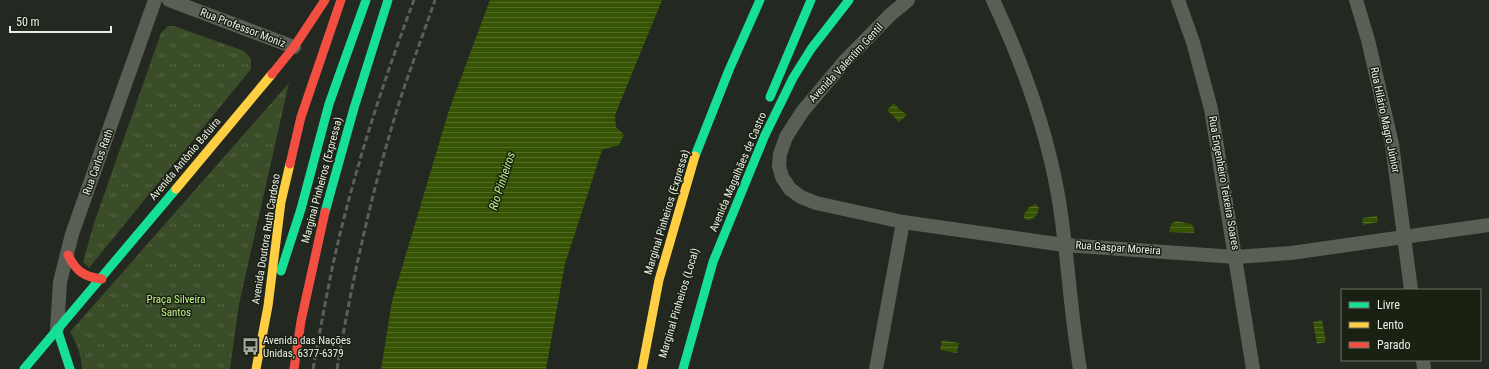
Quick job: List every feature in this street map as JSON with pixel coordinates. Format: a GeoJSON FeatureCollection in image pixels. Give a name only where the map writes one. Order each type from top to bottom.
{"type":"FeatureCollection","features":[{"type":"Feature","properties":{"kind":"main road","name":"Avenida Antônio Batuira"},"geometry":{"type":"LineString","coordinates":[[24,369],[102,278],[294,47],[325,0]]}},
{"type":"Feature","properties":{"kind":"main road","name":"Avenida Doutora Ruth Cardoso"},"geometry":{"type":"LineString","coordinates":[[256,369],[268,306],[281,202],[301,117],[340,0]]}},
{"type":"Feature","properties":{"kind":"main road"},"geometry":{"type":"LineString","coordinates":[[268,306],[294,237],[329,104],[353,32],[366,0]]}},
{"type":"Feature","properties":{"kind":"main road","name":"Marginal Pinheiros (Expressa)"},"geometry":{"type":"LineString","coordinates":[[294,369],[301,321],[319,232],[354,108],[388,0]]}},
{"type":"Feature","properties":{"kind":"main road","name":"Marginal Pinheiros (Expressa)"},"geometry":{"type":"LineString","coordinates":[[642,369],[659,280],[690,170],[729,70],[760,0]]}},
{"type":"Feature","properties":{"kind":"main road"},"geometry":{"type":"LineString","coordinates":[[765,107],[811,0]]}},
{"type":"Feature","properties":{"kind":"main road","name":"Avenida Magalhães de Castro"},"geometry":{"type":"LineString","coordinates":[[683,369],[713,262],[765,135],[793,78],[811,49],[849,0]]}},
{"type":"Feature","properties":{"kind":"main road"},"geometry":{"type":"LineString","coordinates":[[68,255],[74,267],[80,273],[91,278],[102,278]]}},
{"type":"Feature","properties":{"kind":"main road"},"geometry":{"type":"LineString","coordinates":[[57,329],[70,369]]}},
{"type":"Feature","properties":{"kind":"street","name":"Rua Carlos Rath"},"geometry":{"type":"LineString","coordinates":[[57,329],[60,282],[68,255],[72,234],[155,0]]}},
{"type":"Feature","properties":{"kind":"street","name":"Rua Professor Moniz"},"geometry":{"type":"LineString","coordinates":[[169,0],[294,47]]}},
{"type":"Feature","properties":{"kind":"street","name":"Avenida Valentim Gentil"},"geometry":{"type":"LineString","coordinates":[[780,154],[786,137],[819,91],[844,62],[890,15],[908,0]]}},
{"type":"Feature","properties":{"kind":"street"},"geometry":{"type":"LineString","coordinates":[[993,0],[1014,44],[1040,119],[1058,194],[1080,369]]}},
{"type":"Feature","properties":{"kind":"street","name":"Rua Engenheiro Teixeira Soares"},"geometry":{"type":"LineString","coordinates":[[1178,0],[1193,42],[1211,109],[1253,369]]}},
{"type":"Feature","properties":{"kind":"street","name":"Rua Hilário Magro Júnior"},"geometry":{"type":"LineString","coordinates":[[1356,0],[1368,40],[1392,144],[1411,289]]}},
{"type":"Feature","properties":{"kind":"street","name":"Rua Gaspar Moreira"},"geometry":{"type":"LineString","coordinates":[[780,154],[779,166],[782,177],[790,189],[801,197],[816,203],[903,222],[1064,245],[1236,257],[1291,253],[1489,225]]}},
{"type":"Feature","properties":{"kind":"street"},"geometry":{"type":"LineString","coordinates":[[876,369],[903,222]]}},
{"type":"Feature","properties":{"kind":"green space"},"geometry":{"type":"Polygon","coordinates":[[[168,26],[174,26],[244,51],[251,59],[251,69],[89,268],[83,262],[94,223],[161,33],[168,26]]]}},
{"type":"Feature","properties":{"kind":"green space","name":"Praça Silveira Santos"},"geometry":{"type":"Polygon","coordinates":[[[289,83],[239,304],[230,369],[82,369],[78,349],[70,332],[289,83]]]}},
{"type":"Feature","properties":{"kind":"water","name":"Rio Pinheiros"},"geometry":{"type":"Polygon","coordinates":[[[490,0],[662,0],[615,115],[616,127],[624,135],[619,145],[602,150],[565,264],[546,369],[381,369],[392,301],[449,110],[490,0]]]}},
{"type":"Feature","properties":{"kind":"water"},"geometry":{"type":"Polygon","coordinates":[[[894,103],[907,115],[899,122],[887,110],[894,103]]]}},
{"type":"Feature","properties":{"kind":"water"},"geometry":{"type":"Polygon","coordinates":[[[1036,204],[1039,208],[1038,213],[1031,220],[1026,220],[1023,216],[1029,207],[1036,204]]]}},
{"type":"Feature","properties":{"kind":"water"},"geometry":{"type":"Polygon","coordinates":[[[1377,216],[1378,222],[1363,225],[1362,218],[1377,216]]]}},
{"type":"Feature","properties":{"kind":"water"},"geometry":{"type":"Polygon","coordinates":[[[1176,221],[1191,224],[1194,228],[1194,233],[1169,232],[1171,224],[1176,221]]]}},
{"type":"Feature","properties":{"kind":"water"},"geometry":{"type":"Polygon","coordinates":[[[1322,320],[1326,342],[1317,344],[1313,322],[1322,320]]]}},
{"type":"Feature","properties":{"kind":"water"},"geometry":{"type":"Polygon","coordinates":[[[942,340],[959,343],[957,353],[940,350],[942,340]]]}},
{"type":"Feature","properties":{"kind":"railway"},"geometry":{"type":"LineString","coordinates":[[313,369],[326,297],[349,198],[375,112],[414,0]]}},
{"type":"Feature","properties":{"kind":"railway"},"geometry":{"type":"LineString","coordinates":[[337,369],[349,302],[371,202],[399,103],[435,0]]}},
{"type":"Feature","properties":{"kind":"traffic: fast"},"geometry":{"type":"LineString","coordinates":[[281,271],[301,209],[329,104],[366,0]]}},
{"type":"Feature","properties":{"kind":"traffic: fast"},"geometry":{"type":"LineString","coordinates":[[325,212],[354,108],[388,0]]}},
{"type":"Feature","properties":{"kind":"traffic: fast"},"geometry":{"type":"LineString","coordinates":[[695,156],[729,70],[760,0]]}},
{"type":"Feature","properties":{"kind":"traffic: fast"},"geometry":{"type":"LineString","coordinates":[[770,97],[811,0]]}},
{"type":"Feature","properties":{"kind":"traffic: fast"},"geometry":{"type":"LineString","coordinates":[[683,369],[713,262],[765,135],[793,78],[811,49],[849,0]]}},
{"type":"Feature","properties":{"kind":"traffic: fast"},"geometry":{"type":"LineString","coordinates":[[24,369],[176,189]]}},
{"type":"Feature","properties":{"kind":"traffic: fast"},"geometry":{"type":"LineString","coordinates":[[57,329],[70,369]]}},
{"type":"Feature","properties":{"kind":"traffic: slow"},"geometry":{"type":"LineString","coordinates":[[176,189],[272,74]]}},
{"type":"Feature","properties":{"kind":"traffic: slow"},"geometry":{"type":"LineString","coordinates":[[642,369],[659,280],[695,156]]}},
{"type":"Feature","properties":{"kind":"traffic: slow"},"geometry":{"type":"LineString","coordinates":[[256,369],[268,306],[281,202],[290,164]]}},
{"type":"Feature","properties":{"kind":"traffic: jam"},"geometry":{"type":"LineString","coordinates":[[272,74],[294,47],[325,0]]}},
{"type":"Feature","properties":{"kind":"traffic: jam"},"geometry":{"type":"LineString","coordinates":[[290,164],[301,117],[341,0]]}},
{"type":"Feature","properties":{"kind":"traffic: jam"},"geometry":{"type":"LineString","coordinates":[[294,369],[301,321],[325,212]]}},
{"type":"Feature","properties":{"kind":"traffic: jam"},"geometry":{"type":"LineString","coordinates":[[68,255],[74,265],[85,275],[102,279]]}},
{"type":"Feature","properties":{"kind":"place","name":"Avenida das Nações Unidas, 6377-6379"},"geometry":{"type":"Point","coordinates":[250,346]}}]}
